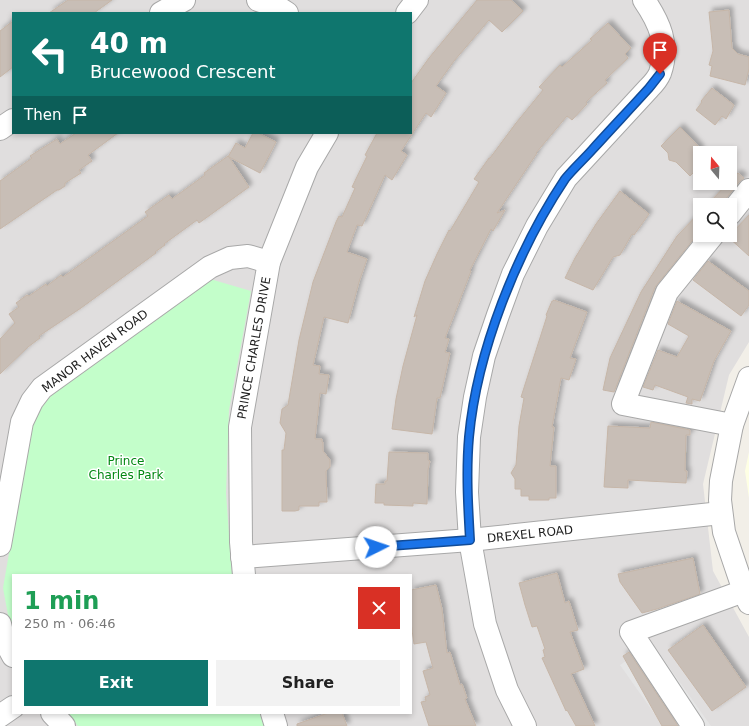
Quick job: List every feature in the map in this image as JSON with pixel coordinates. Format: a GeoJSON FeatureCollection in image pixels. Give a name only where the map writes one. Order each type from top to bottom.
{"type":"FeatureCollection","features":[{"type":"Feature","properties":{"kind":"street"},"geometry":{"type":"LineString","coordinates":[[163,12],[184,0]]}},
{"type":"Feature","properties":{"kind":"street"},"geometry":{"type":"LineString","coordinates":[[258,0],[276,6],[285,12]]}},
{"type":"Feature","properties":{"kind":"street"},"geometry":{"type":"LineString","coordinates":[[408,12],[417,0]]}},
{"type":"Feature","properties":{"kind":"street"},"geometry":{"type":"LineString","coordinates":[[525,726],[507,690],[485,624],[470,540],[467,492],[469,437],[475,397],[484,356],[513,274],[537,226],[566,178],[649,88],[660,74],[664,46],[660,26],[644,0]]}},
{"type":"Feature","properties":{"kind":"street"},"geometry":{"type":"LineString","coordinates":[[0,129],[12,121]]}},
{"type":"Feature","properties":{"kind":"street","name":"PRINCE CHARLES DRIVE"},"geometry":{"type":"LineString","coordinates":[[243,566],[240,427],[269,262],[307,167],[326,134]]}},
{"type":"Feature","properties":{"kind":"street"},"geometry":{"type":"LineString","coordinates":[[737,205],[749,190]]}},
{"type":"Feature","properties":{"kind":"street"},"geometry":{"type":"LineString","coordinates":[[707,242],[667,292],[623,404],[732,425]]}},
{"type":"Feature","properties":{"kind":"street","name":"MANOR HAVEN ROAD"},"geometry":{"type":"LineString","coordinates":[[0,545],[22,422],[32,401],[42,388],[210,267],[230,258],[248,256],[269,262]]}},
{"type":"Feature","properties":{"kind":"street"},"geometry":{"type":"LineString","coordinates":[[693,726],[631,632],[746,597],[724,532],[720,500],[721,481],[732,425],[749,378]]}},
{"type":"Feature","properties":{"kind":"street","name":"DREXEL ROAD"},"geometry":{"type":"LineString","coordinates":[[243,566],[721,512]]}},
{"type":"Feature","properties":{"kind":"street"},"geometry":{"type":"LineString","coordinates":[[0,624],[3,637],[12,654]]}},
{"type":"Feature","properties":{"kind":"street"},"geometry":{"type":"LineString","coordinates":[[0,716],[12,708]]}},
{"type":"Feature","properties":{"kind":"street"},"geometry":{"type":"LineString","coordinates":[[53,714],[64,726]]}},
{"type":"Feature","properties":{"kind":"street"},"geometry":{"type":"LineString","coordinates":[[272,714],[276,726]]}},
{"type":"Feature","properties":{"kind":"shaded area"},"geometry":{"type":"Polygon","coordinates":[[[0,0],[749,0],[749,342],[729,375],[703,484],[713,571],[749,637],[749,726],[0,726],[0,0]]]}},
{"type":"Feature","properties":{"kind":"shaded area"},"geometry":{"type":"Polygon","coordinates":[[[749,452],[749,498],[745,471],[749,452]]]}},
{"type":"Feature","properties":{"kind":"shaded area"},"geometry":{"type":"Polygon","coordinates":[[[652,643],[711,726],[663,726],[620,665],[652,643]]]}},
{"type":"Feature","properties":{"kind":"green space","name":"Prince Charles Park"},"geometry":{"type":"Polygon","coordinates":[[[210,279],[251,291],[229,410],[226,493],[232,574],[12,574],[12,632],[3,588],[29,438],[36,415],[53,393],[210,279]]]}},
{"type":"Feature","properties":{"kind":"green space"},"geometry":{"type":"Polygon","coordinates":[[[68,714],[260,714],[264,726],[78,726],[68,714]]]}},
{"type":"Feature","properties":{"kind":"building"},"geometry":{"type":"Polygon","coordinates":[[[68,0],[112,0],[95,12],[50,12],[68,0]]]}},
{"type":"Feature","properties":{"kind":"building"},"geometry":{"type":"Polygon","coordinates":[[[477,0],[511,0],[523,11],[502,32],[489,20],[454,61],[436,86],[446,93],[431,117],[426,113],[401,151],[407,155],[392,180],[385,175],[362,226],[357,225],[347,252],[367,259],[348,323],[324,317],[313,365],[320,366],[319,374],[329,375],[326,394],[320,393],[315,439],[322,439],[323,451],[330,460],[330,467],[326,471],[327,502],[319,502],[319,506],[299,506],[299,510],[295,511],[282,511],[282,450],[284,450],[286,433],[280,423],[282,409],[288,405],[299,340],[313,282],[336,222],[339,216],[342,217],[355,188],[352,187],[367,156],[365,155],[376,134],[412,134],[412,82],[429,58],[477,0]]]}},
{"type":"Feature","properties":{"kind":"building"},"geometry":{"type":"Polygon","coordinates":[[[729,10],[732,48],[738,54],[749,57],[749,69],[745,85],[710,76],[712,66],[709,65],[713,51],[709,12],[729,10]]]}},
{"type":"Feature","properties":{"kind":"building"},"geometry":{"type":"Polygon","coordinates":[[[12,22],[12,68],[0,77],[0,31],[12,22]]]}},
{"type":"Feature","properties":{"kind":"building"},"geometry":{"type":"Polygon","coordinates":[[[608,23],[631,48],[625,54],[628,58],[605,80],[607,83],[586,102],[587,104],[572,120],[567,116],[536,153],[497,213],[505,210],[493,231],[491,229],[470,270],[471,271],[445,338],[449,339],[445,352],[450,353],[440,398],[437,398],[432,434],[392,429],[396,399],[403,366],[417,315],[414,317],[425,281],[449,230],[450,231],[479,182],[474,179],[543,90],[539,87],[560,65],[562,67],[592,40],[590,39],[608,23]]]}},
{"type":"Feature","properties":{"kind":"building"},"geometry":{"type":"Polygon","coordinates":[[[712,88],[734,105],[726,119],[722,116],[715,125],[696,110],[702,102],[701,101],[712,88]]]}},
{"type":"Feature","properties":{"kind":"building"},"geometry":{"type":"Polygon","coordinates":[[[680,127],[698,146],[693,146],[693,173],[690,176],[676,162],[669,160],[668,153],[661,146],[680,127]]]}},
{"type":"Feature","properties":{"kind":"building"},"geometry":{"type":"Polygon","coordinates":[[[75,134],[117,134],[88,155],[92,161],[79,170],[81,173],[65,183],[65,186],[0,229],[0,181],[32,158],[30,156],[57,139],[60,144],[75,134]]]}},
{"type":"Feature","properties":{"kind":"building"},"geometry":{"type":"Polygon","coordinates":[[[252,134],[260,134],[276,142],[260,173],[229,157],[249,187],[199,223],[197,220],[164,244],[165,245],[155,252],[156,253],[81,308],[39,336],[40,338],[28,347],[0,374],[0,339],[15,323],[9,314],[19,307],[16,303],[46,284],[47,286],[61,275],[63,277],[148,216],[145,212],[169,195],[172,199],[205,175],[204,173],[228,157],[236,143],[245,148],[252,134]]]}},
{"type":"Feature","properties":{"kind":"building"},"geometry":{"type":"Polygon","coordinates":[[[738,173],[744,178],[737,185],[738,173]]]}},
{"type":"Feature","properties":{"kind":"building"},"geometry":{"type":"Polygon","coordinates":[[[721,190],[733,190],[726,198],[714,198],[721,190]]]}},
{"type":"Feature","properties":{"kind":"building"},"geometry":{"type":"Polygon","coordinates":[[[620,191],[649,214],[634,235],[632,234],[620,255],[613,257],[593,290],[565,278],[575,258],[596,224],[620,191]]]}},
{"type":"Feature","properties":{"kind":"building"},"geometry":{"type":"Polygon","coordinates":[[[749,215],[749,256],[734,242],[737,242],[737,228],[749,215]]]}},
{"type":"Feature","properties":{"kind":"building"},"geometry":{"type":"Polygon","coordinates":[[[693,219],[693,240],[655,287],[614,392],[603,390],[610,358],[641,292],[677,236],[693,219]]]}},
{"type":"Feature","properties":{"kind":"building"},"geometry":{"type":"Polygon","coordinates":[[[708,261],[749,291],[749,305],[741,316],[693,280],[708,261]]]}},
{"type":"Feature","properties":{"kind":"building"},"geometry":{"type":"Polygon","coordinates":[[[554,300],[587,312],[570,358],[576,359],[569,380],[561,378],[552,427],[554,427],[550,466],[556,466],[556,498],[549,498],[549,500],[529,500],[529,496],[521,496],[521,489],[515,489],[515,479],[511,473],[516,465],[519,426],[524,398],[521,397],[547,316],[546,315],[552,301],[554,300]]]}},
{"type":"Feature","properties":{"kind":"building"},"geometry":{"type":"Polygon","coordinates":[[[677,301],[731,331],[714,361],[700,401],[692,399],[692,404],[686,403],[688,397],[655,385],[653,390],[643,387],[658,350],[677,357],[689,336],[668,324],[677,301]]]}},
{"type":"Feature","properties":{"kind":"building"},"geometry":{"type":"Polygon","coordinates":[[[651,422],[690,430],[690,435],[686,435],[686,483],[628,480],[628,488],[604,487],[608,426],[650,428],[651,422]]]}},
{"type":"Feature","properties":{"kind":"building"},"geometry":{"type":"Polygon","coordinates":[[[389,452],[428,453],[428,460],[430,461],[428,470],[427,504],[413,503],[413,506],[384,505],[384,503],[375,503],[376,484],[385,484],[385,481],[387,481],[389,452]]]}},
{"type":"Feature","properties":{"kind":"building"},"geometry":{"type":"Polygon","coordinates":[[[693,558],[700,594],[657,609],[642,613],[620,582],[618,574],[693,558]]]}},
{"type":"Feature","properties":{"kind":"building"},"geometry":{"type":"Polygon","coordinates":[[[557,573],[565,603],[569,601],[578,630],[570,632],[584,669],[571,674],[595,726],[576,726],[567,710],[566,711],[542,658],[545,657],[543,650],[545,649],[537,626],[532,627],[519,583],[557,573]]]}},
{"type":"Feature","properties":{"kind":"building"},"geometry":{"type":"Polygon","coordinates":[[[436,585],[442,609],[447,653],[450,652],[460,685],[462,684],[467,698],[465,699],[476,726],[429,726],[421,702],[426,701],[425,697],[430,695],[423,671],[433,668],[426,642],[414,644],[412,630],[412,590],[436,585]]]}},
{"type":"Feature","properties":{"kind":"building"},"geometry":{"type":"Polygon","coordinates":[[[703,625],[746,687],[712,711],[668,650],[703,625]]]}},
{"type":"Feature","properties":{"kind":"building"},"geometry":{"type":"Polygon","coordinates":[[[629,652],[678,726],[662,726],[623,656],[629,652]]]}},
{"type":"Feature","properties":{"kind":"building"},"geometry":{"type":"Polygon","coordinates":[[[325,714],[342,714],[347,726],[297,726],[297,724],[325,714]]]}},
{"type":"Feature","properties":{"kind":"route"},"geometry":{"type":"LineString","coordinates":[[376,547],[470,540],[467,492],[469,437],[475,397],[484,356],[513,274],[537,226],[566,178],[649,88],[660,74]]}}]}
